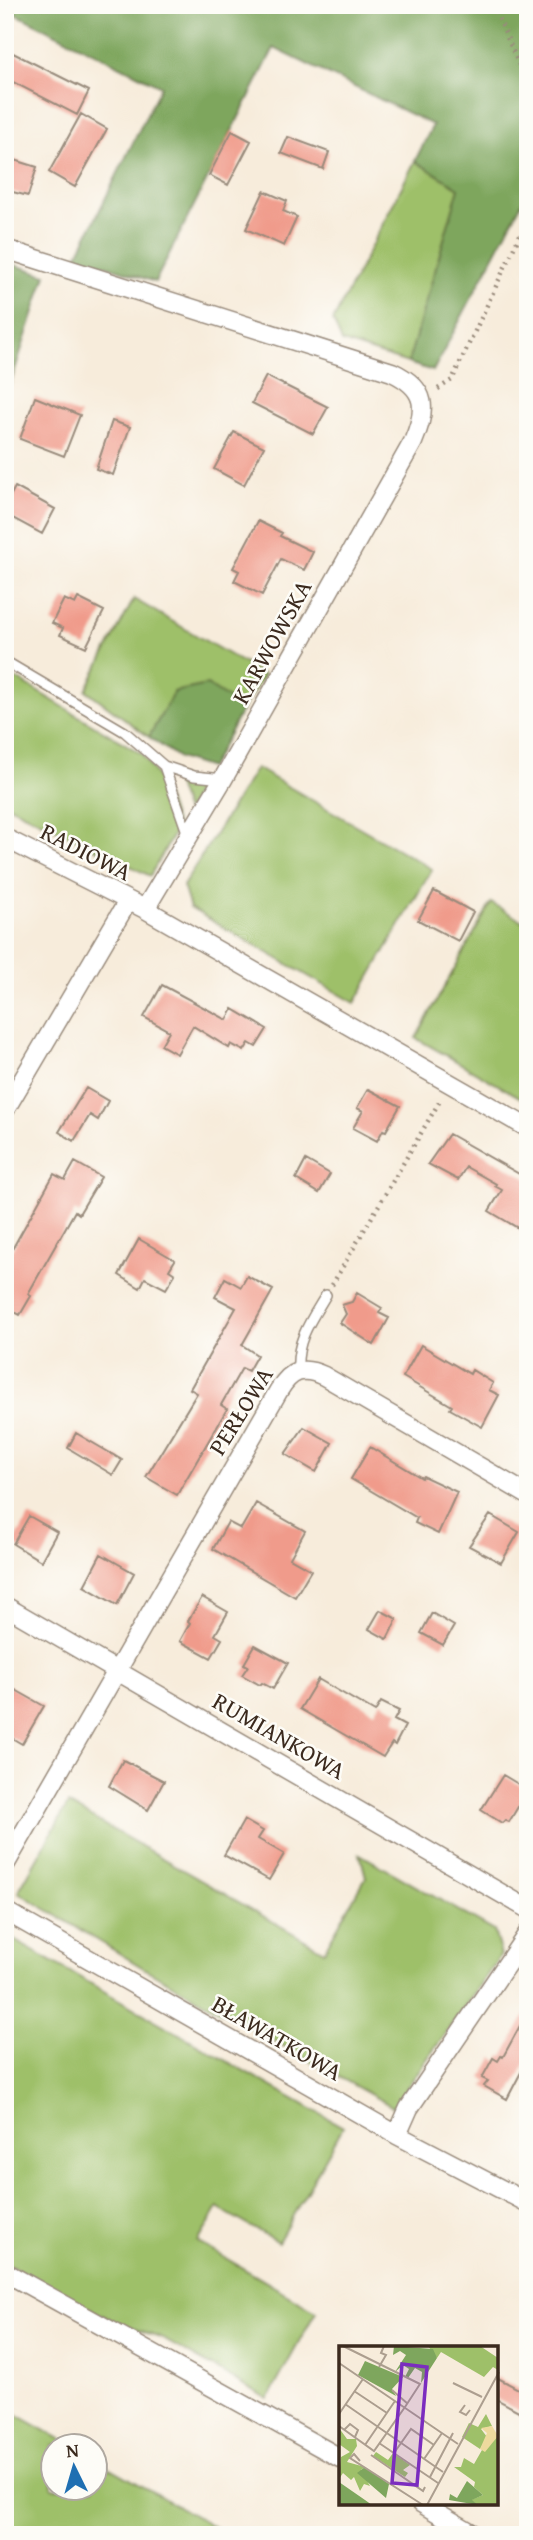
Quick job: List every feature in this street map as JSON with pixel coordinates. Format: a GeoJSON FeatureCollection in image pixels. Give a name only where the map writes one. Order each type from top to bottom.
{"type":"FeatureCollection","features":[{"type":"Feature","properties":{"kind":"street"},"geometry":{"type":"LineString","coordinates":[[5,249],[392,372],[407,379],[422,398]]}},
{"type":"Feature","properties":{"kind":"street","name":"KARWOWSKA"},"geometry":{"type":"LineString","coordinates":[[145,909],[223,779],[413,442],[419,427],[422,398]]}},
{"type":"Feature","properties":{"kind":"street","name":"RADIOWA"},"geometry":{"type":"LineString","coordinates":[[5,838],[145,909]]}},
{"type":"Feature","properties":{"kind":"street"},"geometry":{"type":"LineString","coordinates":[[5,1110],[128,901]]}},
{"type":"Feature","properties":{"kind":"street"},"geometry":{"type":"LineString","coordinates":[[145,909],[528,1128]]}},
{"type":"Feature","properties":{"kind":"street","name":"PERŁOWA"},"geometry":{"type":"LineString","coordinates":[[5,1865],[288,1377],[298,1370],[314,1371],[528,1494]]}},
{"type":"Feature","properties":{"kind":"street","name":"RUMIANKOWA"},"geometry":{"type":"LineString","coordinates":[[5,1606],[528,1909]]}},
{"type":"Feature","properties":{"kind":"street","name":"BŁAWATKOWA"},"geometry":{"type":"LineString","coordinates":[[5,1911],[397,2135],[528,2203]]}},
{"type":"Feature","properties":{"kind":"street"},"geometry":{"type":"LineString","coordinates":[[397,2135],[409,2108],[528,1933]]}},
{"type":"Feature","properties":{"kind":"street"},"geometry":{"type":"LineString","coordinates":[[5,2272],[339,2457]]}},
{"type":"Feature","properties":{"kind":"street"},"geometry":{"type":"LineString","coordinates":[[424,2505],[475,2535]]}},
{"type":"Feature","properties":{"kind":"lane"},"geometry":{"type":"LineString","coordinates":[[5,661],[125,732],[164,766],[194,776],[223,779]]}},
{"type":"Feature","properties":{"kind":"lane"},"geometry":{"type":"LineString","coordinates":[[164,766],[188,836]]}},
{"type":"Feature","properties":{"kind":"lane"},"geometry":{"type":"LineString","coordinates":[[298,1370],[297,1353],[301,1336],[326,1295]]}},
{"type":"Feature","properties":{"kind":"path"},"geometry":{"type":"LineString","coordinates":[[496,5],[528,86]]}},
{"type":"Feature","properties":{"kind":"path"},"geometry":{"type":"LineString","coordinates":[[422,398],[452,380],[528,218]]}},
{"type":"Feature","properties":{"kind":"path"},"geometry":{"type":"LineString","coordinates":[[326,1295],[450,1083]]}},
{"type":"Feature","properties":{"kind":"green space"},"geometry":{"type":"Polygon","coordinates":[[[5,5],[528,5],[528,191],[433,371],[408,363],[459,188],[415,161],[433,125],[274,48],[155,282],[77,256],[161,86],[16,14],[5,36],[5,5]]]}},
{"type":"Feature","properties":{"kind":"green space"},"geometry":{"type":"Polygon","coordinates":[[[415,161],[459,188],[408,363],[342,342],[333,321],[415,161]]]}},
{"type":"Feature","properties":{"kind":"green space"},"geometry":{"type":"Polygon","coordinates":[[[5,262],[46,275],[5,400],[5,262]]]}},
{"type":"Feature","properties":{"kind":"green space"},"geometry":{"type":"Polygon","coordinates":[[[134,599],[264,675],[243,708],[207,685],[174,692],[149,737],[86,690],[134,599]]]}},
{"type":"Feature","properties":{"kind":"green space"},"geometry":{"type":"Polygon","coordinates":[[[5,672],[142,754],[160,781],[177,828],[150,876],[5,804],[5,672]]]}},
{"type":"Feature","properties":{"kind":"green space"},"geometry":{"type":"Polygon","coordinates":[[[207,685],[243,708],[210,768],[179,758],[149,737],[174,692],[207,685]]]}},
{"type":"Feature","properties":{"kind":"green space"},"geometry":{"type":"Polygon","coordinates":[[[256,768],[432,869],[355,1003],[190,908],[183,886],[256,768]]]}},
{"type":"Feature","properties":{"kind":"green space"},"geometry":{"type":"Polygon","coordinates":[[[174,776],[200,784],[186,812],[174,776]]]}},
{"type":"Feature","properties":{"kind":"green space"},"geometry":{"type":"Polygon","coordinates":[[[491,903],[528,924],[528,1102],[416,1038],[491,903]]]}},
{"type":"Feature","properties":{"kind":"green space"},"geometry":{"type":"Polygon","coordinates":[[[68,1804],[324,1951],[366,1877],[360,1854],[494,1931],[501,1955],[393,2107],[145,1969],[18,1892],[68,1804]]]}},
{"type":"Feature","properties":{"kind":"green space"},"geometry":{"type":"Polygon","coordinates":[[[5,1935],[343,2127],[278,2242],[218,2208],[198,2242],[316,2311],[268,2399],[161,2338],[111,2320],[5,2263],[5,1935]]]}},
{"type":"Feature","properties":{"kind":"green space"},"geometry":{"type":"Polygon","coordinates":[[[5,2408],[48,2432],[38,2432],[38,2502],[108,2502],[108,2466],[228,2535],[6,2535],[5,2408]]]}},
{"type":"Feature","properties":{"kind":"building"},"geometry":{"type":"Polygon","coordinates":[[[5,49],[89,91],[77,115],[5,78],[5,49]]]}},
{"type":"Feature","properties":{"kind":"building"},"geometry":{"type":"Polygon","coordinates":[[[81,114],[107,129],[75,187],[49,172],[81,114]]]}},
{"type":"Feature","properties":{"kind":"building"},"geometry":{"type":"Polygon","coordinates":[[[232,131],[251,141],[228,185],[209,175],[232,131]]]}},
{"type":"Feature","properties":{"kind":"building"},"geometry":{"type":"Polygon","coordinates":[[[288,137],[329,152],[323,169],[281,153],[288,137]]]}},
{"type":"Feature","properties":{"kind":"building"},"geometry":{"type":"Polygon","coordinates":[[[5,157],[37,167],[28,196],[5,190],[5,157]]]}},
{"type":"Feature","properties":{"kind":"building"},"geometry":{"type":"Polygon","coordinates":[[[264,191],[287,201],[283,211],[297,217],[284,246],[246,229],[264,191]]]}},
{"type":"Feature","properties":{"kind":"building"},"geometry":{"type":"Polygon","coordinates":[[[266,376],[328,407],[313,434],[252,403],[266,376]]]}},
{"type":"Feature","properties":{"kind":"building"},"geometry":{"type":"Polygon","coordinates":[[[35,397],[80,415],[64,456],[20,439],[35,397]]]}},
{"type":"Feature","properties":{"kind":"building"},"geometry":{"type":"Polygon","coordinates":[[[112,421],[130,427],[113,475],[96,469],[112,421]]]}},
{"type":"Feature","properties":{"kind":"building"},"geometry":{"type":"Polygon","coordinates":[[[234,432],[264,447],[244,485],[214,469],[234,432]]]}},
{"type":"Feature","properties":{"kind":"building"},"geometry":{"type":"Polygon","coordinates":[[[15,487],[55,509],[42,534],[5,514],[5,506],[15,487]]]}},
{"type":"Feature","properties":{"kind":"building"},"geometry":{"type":"Polygon","coordinates":[[[258,521],[282,533],[280,536],[313,552],[304,570],[281,559],[262,595],[234,581],[239,571],[233,568],[258,521]]]}},
{"type":"Feature","properties":{"kind":"building"},"geometry":{"type":"Polygon","coordinates":[[[78,598],[104,611],[86,647],[60,635],[63,628],[52,623],[64,599],[75,604],[78,598]]]}},
{"type":"Feature","properties":{"kind":"building"},"geometry":{"type":"Polygon","coordinates":[[[434,891],[473,912],[458,941],[418,920],[434,891]]]}},
{"type":"Feature","properties":{"kind":"building"},"geometry":{"type":"Polygon","coordinates":[[[162,985],[227,1020],[233,1009],[267,1029],[256,1047],[249,1043],[244,1051],[231,1044],[229,1048],[193,1026],[177,1054],[161,1045],[169,1031],[144,1017],[162,985]]]}},
{"type":"Feature","properties":{"kind":"building"},"geometry":{"type":"Polygon","coordinates":[[[86,1088],[108,1101],[98,1120],[90,1115],[74,1141],[59,1132],[86,1088]]]}},
{"type":"Feature","properties":{"kind":"building"},"geometry":{"type":"Polygon","coordinates":[[[368,1089],[400,1106],[377,1141],[353,1128],[363,1111],[357,1108],[368,1089]]]}},
{"type":"Feature","properties":{"kind":"building"},"geometry":{"type":"Polygon","coordinates":[[[449,1134],[528,1179],[528,1234],[489,1211],[502,1190],[495,1186],[496,1184],[466,1167],[458,1180],[428,1164],[449,1134]]]}},
{"type":"Feature","properties":{"kind":"building"},"geometry":{"type":"Polygon","coordinates":[[[306,1160],[330,1174],[319,1193],[296,1179],[306,1160]]]}},
{"type":"Feature","properties":{"kind":"building"},"geometry":{"type":"Polygon","coordinates":[[[75,1162],[101,1177],[79,1214],[75,1211],[28,1294],[31,1296],[20,1315],[5,1307],[5,1262],[54,1174],[65,1180],[75,1162]]]}},
{"type":"Feature","properties":{"kind":"building"},"geometry":{"type":"Polygon","coordinates":[[[139,1239],[175,1260],[169,1270],[175,1274],[166,1289],[145,1278],[140,1288],[119,1275],[139,1239]]]}},
{"type":"Feature","properties":{"kind":"building"},"geometry":{"type":"Polygon","coordinates":[[[247,1276],[273,1290],[242,1345],[257,1355],[248,1371],[242,1368],[221,1405],[227,1409],[177,1495],[146,1477],[197,1393],[190,1389],[236,1308],[215,1297],[225,1278],[241,1287],[247,1276]]]}},
{"type":"Feature","properties":{"kind":"building"},"geometry":{"type":"Polygon","coordinates":[[[357,1293],[382,1308],[379,1313],[389,1318],[374,1345],[340,1323],[346,1314],[342,1305],[352,1302],[357,1293]]]}},
{"type":"Feature","properties":{"kind":"building"},"geometry":{"type":"Polygon","coordinates":[[[421,1345],[470,1374],[472,1370],[493,1383],[489,1390],[499,1395],[482,1427],[403,1377],[421,1345]]]}},
{"type":"Feature","properties":{"kind":"building"},"geometry":{"type":"Polygon","coordinates":[[[304,1427],[332,1443],[316,1472],[285,1454],[304,1427]]]}},
{"type":"Feature","properties":{"kind":"building"},"geometry":{"type":"Polygon","coordinates":[[[76,1433],[122,1460],[113,1475],[68,1448],[76,1433]]]}},
{"type":"Feature","properties":{"kind":"building"},"geometry":{"type":"Polygon","coordinates":[[[370,1447],[422,1478],[423,1476],[457,1492],[438,1534],[415,1523],[417,1518],[351,1479],[370,1447]]]}},
{"type":"Feature","properties":{"kind":"building"},"geometry":{"type":"Polygon","coordinates":[[[256,1503],[305,1531],[290,1558],[311,1570],[295,1597],[213,1549],[228,1522],[241,1529],[256,1503]]]}},
{"type":"Feature","properties":{"kind":"building"},"geometry":{"type":"Polygon","coordinates":[[[490,1515],[519,1532],[501,1563],[469,1546],[490,1515]]]}},
{"type":"Feature","properties":{"kind":"building"},"geometry":{"type":"Polygon","coordinates":[[[29,1516],[57,1532],[41,1561],[13,1544],[29,1516]]]}},
{"type":"Feature","properties":{"kind":"building"},"geometry":{"type":"Polygon","coordinates":[[[101,1554],[134,1573],[117,1605],[84,1586],[101,1554]]]}},
{"type":"Feature","properties":{"kind":"building"},"geometry":{"type":"Polygon","coordinates":[[[202,1597],[228,1612],[215,1635],[222,1639],[211,1658],[180,1641],[202,1597]]]}},
{"type":"Feature","properties":{"kind":"building"},"geometry":{"type":"Polygon","coordinates":[[[380,1610],[397,1619],[387,1639],[369,1629],[380,1610]]]}},
{"type":"Feature","properties":{"kind":"building"},"geometry":{"type":"Polygon","coordinates":[[[432,1613],[454,1626],[443,1645],[421,1633],[432,1613]]]}},
{"type":"Feature","properties":{"kind":"building"},"geometry":{"type":"Polygon","coordinates":[[[255,1645],[288,1663],[273,1689],[242,1675],[248,1666],[244,1664],[255,1645]]]}},
{"type":"Feature","properties":{"kind":"building"},"geometry":{"type":"Polygon","coordinates":[[[318,1679],[375,1712],[381,1702],[399,1711],[394,1720],[405,1726],[395,1745],[392,1743],[383,1757],[300,1709],[318,1679]]]}},
{"type":"Feature","properties":{"kind":"building"},"geometry":{"type":"Polygon","coordinates":[[[5,1684],[44,1706],[22,1744],[5,1734],[5,1684]]]}},
{"type":"Feature","properties":{"kind":"building"},"geometry":{"type":"Polygon","coordinates":[[[123,1760],[164,1781],[148,1810],[109,1786],[123,1760]]]}},
{"type":"Feature","properties":{"kind":"building"},"geometry":{"type":"Polygon","coordinates":[[[503,1775],[528,1790],[509,1822],[505,1820],[502,1823],[481,1810],[503,1775]]]}},
{"type":"Feature","properties":{"kind":"building"},"geometry":{"type":"Polygon","coordinates":[[[244,1820],[263,1831],[258,1839],[284,1854],[269,1880],[224,1855],[244,1820]]]}},
{"type":"Feature","properties":{"kind":"building"},"geometry":{"type":"Polygon","coordinates":[[[528,2011],[528,2059],[507,2099],[484,2086],[488,2081],[482,2078],[493,2058],[498,2061],[503,2057],[528,2011]]]}},
{"type":"Feature","properties":{"kind":"building"},"geometry":{"type":"Polygon","coordinates":[[[498,2378],[528,2394],[528,2416],[498,2400],[498,2378]]]}}]}
